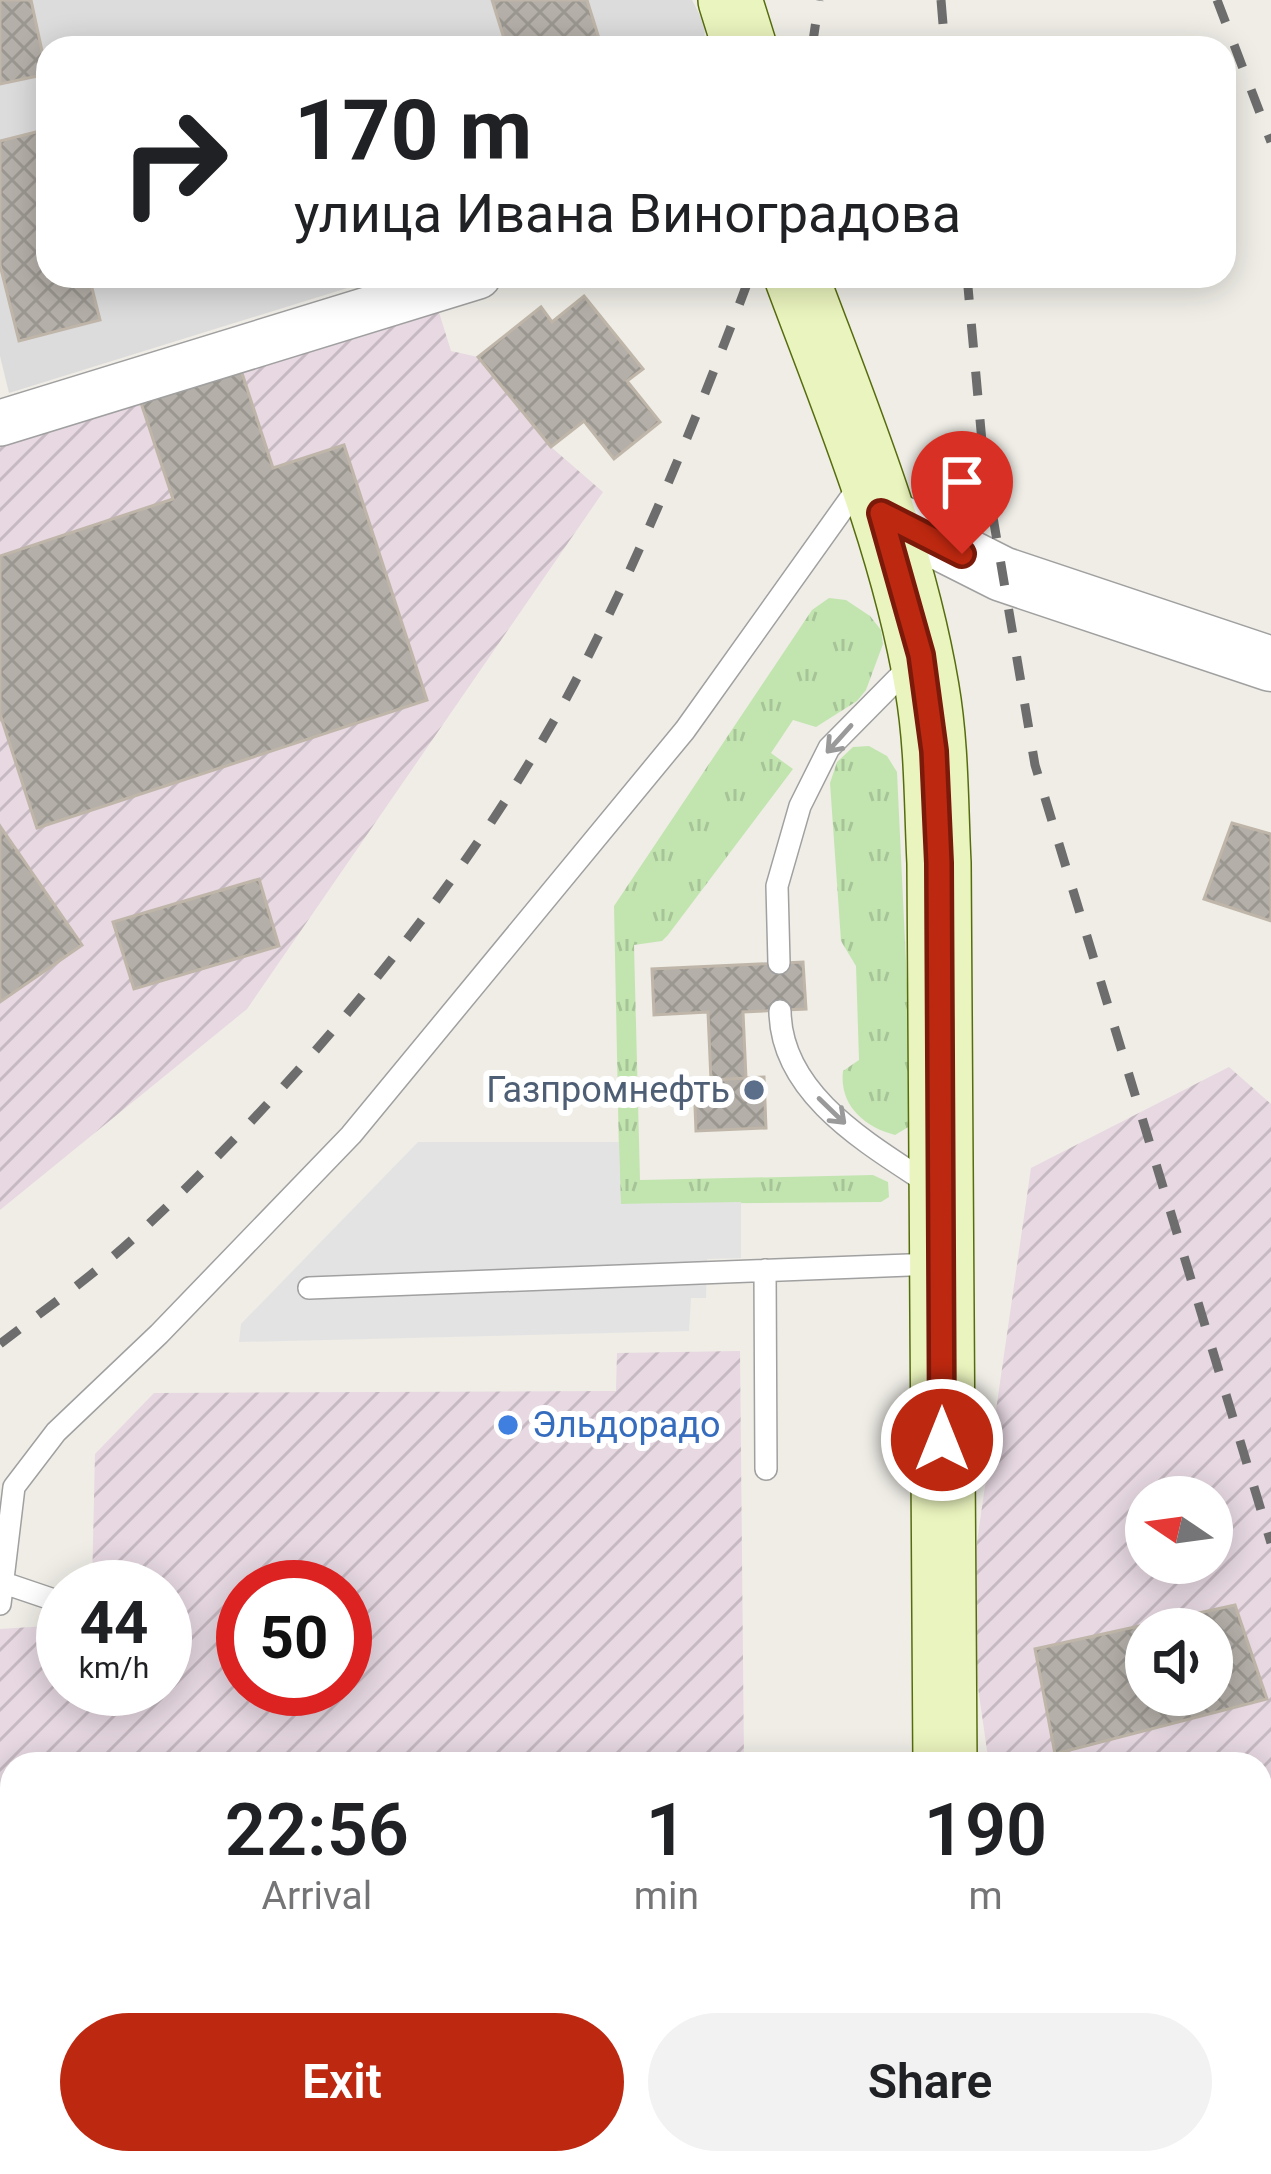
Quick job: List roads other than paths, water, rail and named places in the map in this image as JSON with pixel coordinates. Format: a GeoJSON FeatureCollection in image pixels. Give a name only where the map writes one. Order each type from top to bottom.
{"type":"FeatureCollection","features":[{"type":"Feature","properties":{"kind":"main road"},"geometry":{"type":"LineString","coordinates":[[730,0],[741,36]]}},
{"type":"Feature","properties":{"kind":"main road"},"geometry":{"type":"LineString","coordinates":[[800,288],[876,493],[921,655],[934,751],[939,863],[945,1752]]}},
{"type":"Feature","properties":{"kind":"street"},"geometry":{"type":"LineString","coordinates":[[0,423],[439,288]]}},
{"type":"Feature","properties":{"kind":"street"},"geometry":{"type":"LineString","coordinates":[[876,493],[1002,574],[1271,664]]}},
{"type":"Feature","properties":{"kind":"lane"},"geometry":{"type":"LineString","coordinates":[[0,1604],[14,1487],[56,1432],[159,1334],[352,1135],[876,493]]}},
{"type":"Feature","properties":{"kind":"lane"},"geometry":{"type":"LineString","coordinates":[[779,963],[777,886],[800,806],[829,748],[921,655]]}},
{"type":"Feature","properties":{"kind":"lane"},"geometry":{"type":"LineString","coordinates":[[780,1011],[781,1036],[798,1074],[822,1102],[865,1142],[941,1192]]}},
{"type":"Feature","properties":{"kind":"lane"},"geometry":{"type":"LineString","coordinates":[[309,1288],[941,1263]]}},
{"type":"Feature","properties":{"kind":"lane"},"geometry":{"type":"LineString","coordinates":[[765,1270],[766,1469]]}},
{"type":"Feature","properties":{"kind":"lane"},"geometry":{"type":"LineString","coordinates":[[1,1582],[36,1594]]}},
{"type":"Feature","properties":{"kind":"railway"},"geometry":{"type":"LineString","coordinates":[[814,36],[819,0]]}},
{"type":"Feature","properties":{"kind":"railway"},"geometry":{"type":"LineString","coordinates":[[941,0],[944,36]]}},
{"type":"Feature","properties":{"kind":"railway"},"geometry":{"type":"LineString","coordinates":[[1217,0],[1231,36]]}},
{"type":"Feature","properties":{"kind":"railway"},"geometry":{"type":"LineString","coordinates":[[1236,50],[1271,142]]}},
{"type":"Feature","properties":{"kind":"railway"},"geometry":{"type":"LineString","coordinates":[[0,1344],[119,1251],[258,1114],[377,978],[484,833],[574,684],[623,584],[745,288]]}},
{"type":"Feature","properties":{"kind":"railway"},"geometry":{"type":"LineString","coordinates":[[968,288],[984,464],[1035,765],[1271,1543]]}},
{"type":"Feature","properties":{"kind":"place","name":"Газпромнефть"},"geometry":{"type":"Point","coordinates":[754,1090]}},
{"type":"Feature","properties":{"kind":"place","name":"Эльдорадо"},"geometry":{"type":"Point","coordinates":[508,1425]}}]}
